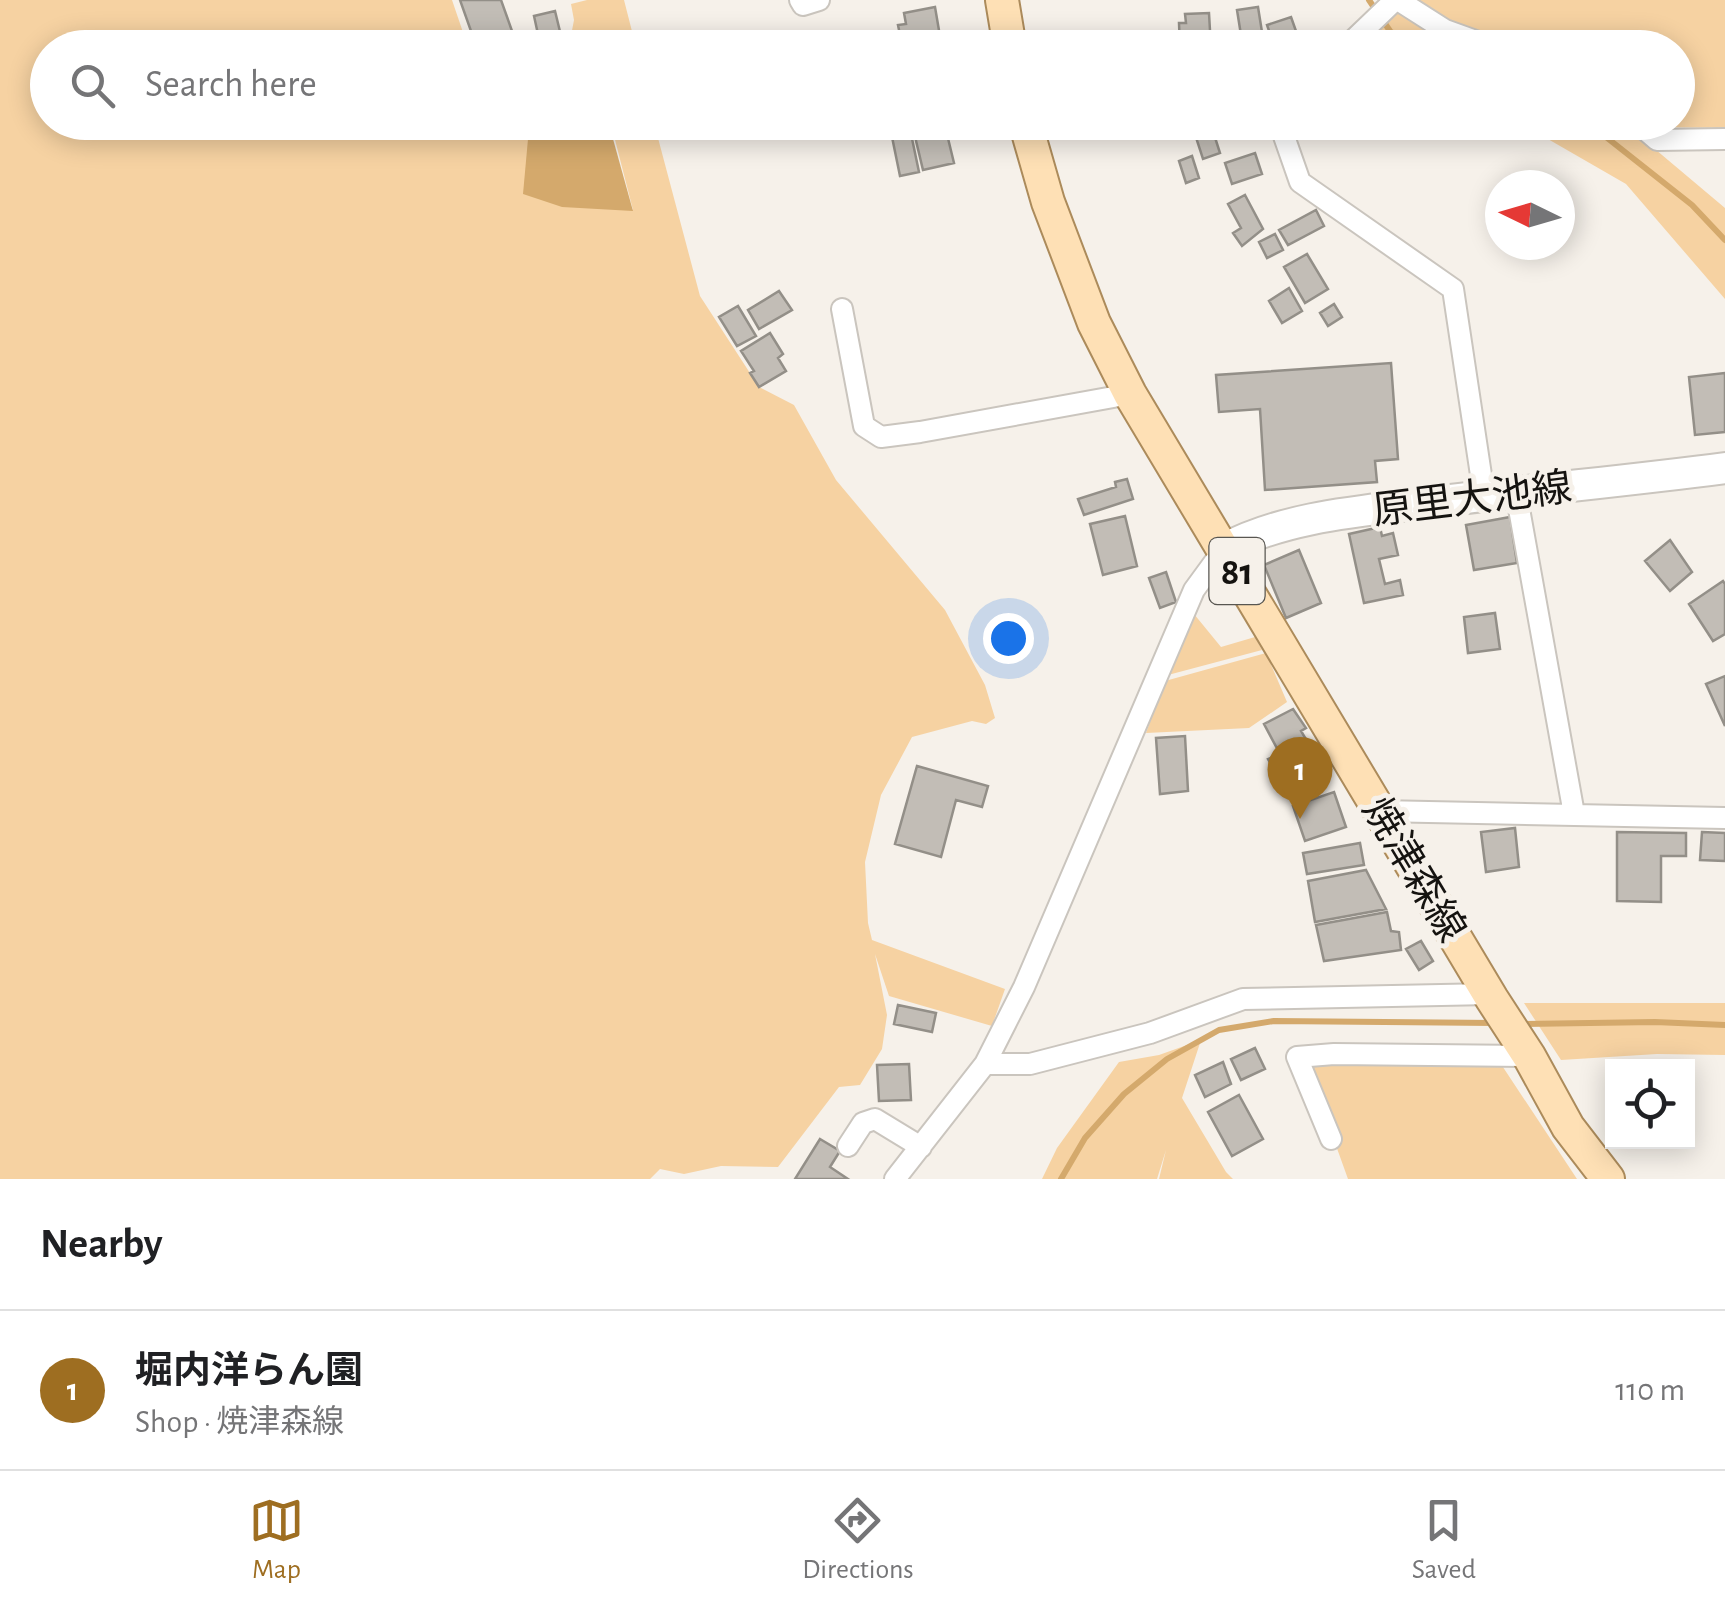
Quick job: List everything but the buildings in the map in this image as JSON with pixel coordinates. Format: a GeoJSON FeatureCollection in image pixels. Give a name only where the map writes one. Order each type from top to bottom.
{"type":"FeatureCollection","features":[{"type":"Feature","properties":{"kind":"main road"},"geometry":{"type":"LineString","coordinates":[[1002,0],[1007,30]]}},
{"type":"Feature","properties":{"kind":"main road","name":"焼津森線"},"geometry":{"type":"LineString","coordinates":[[1030,140],[1048,202],[1094,324],[1130,394],[1568,1126],[1608,1179]]}},
{"type":"Feature","properties":{"kind":"main road","name":"原里大池線"},"geometry":{"type":"LineString","coordinates":[[1224,549],[1268,530],[1340,515],[1725,468]]}},
{"type":"Feature","properties":{"kind":"street"},"geometry":{"type":"LineString","coordinates":[[800,0],[803,5],[819,0]]}},
{"type":"Feature","properties":{"kind":"street"},"geometry":{"type":"LineString","coordinates":[[1364,30],[1396,0],[1445,30]]}},
{"type":"Feature","properties":{"kind":"street"},"geometry":{"type":"LineString","coordinates":[[1695,139],[1725,139]]}},
{"type":"Feature","properties":{"kind":"street"},"geometry":{"type":"LineString","coordinates":[[1285,140],[1300,182],[1453,289],[1484,495]]}},
{"type":"Feature","properties":{"kind":"street"},"geometry":{"type":"LineString","coordinates":[[842,309],[864,426],[881,436],[1130,394]]}},
{"type":"Feature","properties":{"kind":"street"},"geometry":{"type":"LineString","coordinates":[[1516,492],[1574,814]]}},
{"type":"Feature","properties":{"kind":"street"},"geometry":{"type":"LineString","coordinates":[[895,1179],[985,1064],[1024,987],[1194,590],[1224,549]]}},
{"type":"Feature","properties":{"kind":"street"},"geometry":{"type":"LineString","coordinates":[[1380,810],[1725,818]]}},
{"type":"Feature","properties":{"kind":"street"},"geometry":{"type":"LineString","coordinates":[[985,1064],[1030,1064],[1150,1033],[1243,1000],[1491,996]]}},
{"type":"Feature","properties":{"kind":"street"},"geometry":{"type":"LineString","coordinates":[[1331,1138],[1297,1057],[1529,1056]]}},
{"type":"Feature","properties":{"kind":"street"},"geometry":{"type":"LineString","coordinates":[[848,1146],[864,1123],[875,1119],[920,1147]]}},
{"type":"Feature","properties":{"kind":"shaded area"},"geometry":{"type":"Polygon","coordinates":[[[0,0],[452,0],[462,30],[30,30],[30,140],[545,140],[633,210],[615,140],[659,140],[700,296],[759,387],[794,405],[836,480],[945,610],[985,685],[995,718],[986,724],[972,721],[912,737],[881,795],[865,862],[868,923],[872,940],[1005,989],[992,1026],[889,996],[875,954],[887,1015],[882,1049],[860,1085],[839,1087],[778,1167],[721,1166],[684,1174],[660,1169],[650,1179],[0,1179],[0,0]]]}},
{"type":"Feature","properties":{"kind":"shaded area"},"geometry":{"type":"Polygon","coordinates":[[[624,0],[632,30],[572,30],[571,4],[624,0]]]}},
{"type":"Feature","properties":{"kind":"shaded area"},"geometry":{"type":"Polygon","coordinates":[[[1412,0],[1725,0],[1725,128],[1695,128],[1695,30],[1464,30],[1412,0]]]}},
{"type":"Feature","properties":{"kind":"shaded area"},"geometry":{"type":"Polygon","coordinates":[[[1397,6],[1434,30],[1375,30],[1397,6]]]}},
{"type":"Feature","properties":{"kind":"shaded area"},"geometry":{"type":"Polygon","coordinates":[[[528,140],[613,140],[633,211],[562,207],[523,194],[528,140]]]}},
{"type":"Feature","properties":{"kind":"shaded area"},"geometry":{"type":"Polygon","coordinates":[[[1550,140],[1644,140],[1725,208],[1725,299],[1626,184],[1550,140]]]}},
{"type":"Feature","properties":{"kind":"shaded area"},"geometry":{"type":"Polygon","coordinates":[[[1194,614],[1221,647],[1255,637],[1262,650],[1168,675],[1194,614]]]}},
{"type":"Feature","properties":{"kind":"shaded area"},"geometry":{"type":"Polygon","coordinates":[[[1266,653],[1287,702],[1249,728],[1146,733],[1165,681],[1266,653]]]}},
{"type":"Feature","properties":{"kind":"shaded area"},"geometry":{"type":"Polygon","coordinates":[[[1524,1003],[1725,1003],[1725,1055],[1657,1054],[1561,1060],[1524,1003]]]}},
{"type":"Feature","properties":{"kind":"shaded area"},"geometry":{"type":"Polygon","coordinates":[[[1201,1040],[1182,1098],[1233,1179],[1159,1179],[1166,1150],[1157,1179],[1042,1179],[1057,1148],[1119,1062],[1159,1055],[1201,1040]]]}},
{"type":"Feature","properties":{"kind":"shaded area"},"geometry":{"type":"Polygon","coordinates":[[[1495,1055],[1577,1179],[1348,1179],[1307,1065],[1495,1055]]]}},
{"type":"Feature","properties":{"kind":"waterway"},"geometry":{"type":"LineString","coordinates":[[1369,0],[1389,30]]}},
{"type":"Feature","properties":{"kind":"waterway"},"geometry":{"type":"LineString","coordinates":[[1610,140],[1692,205],[1725,240]]}},
{"type":"Feature","properties":{"kind":"waterway"},"geometry":{"type":"LineString","coordinates":[[1061,1179],[1085,1138],[1124,1094],[1167,1059],[1219,1030],[1274,1021],[1495,1023]]}},
{"type":"Feature","properties":{"kind":"waterway"},"geometry":{"type":"LineString","coordinates":[[1523,1024],[1725,1025]]}},
{"type":"Feature","properties":{"kind":"place","name":"堀内洋らん園"},"geometry":{"type":"Point","coordinates":[1300,819]}}]}
